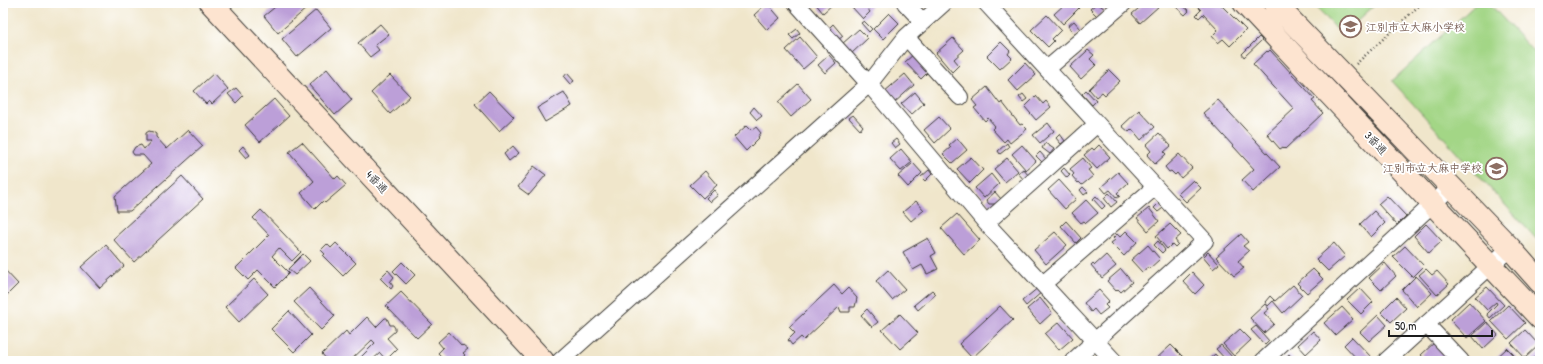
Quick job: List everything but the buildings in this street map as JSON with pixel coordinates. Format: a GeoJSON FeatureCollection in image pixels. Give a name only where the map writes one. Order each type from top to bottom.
{"type":"FeatureCollection","features":[{"type":"Feature","properties":{"kind":"street","name":"4番通"},"geometry":{"type":"LineString","coordinates":[[212,3],[544,361]]}},
{"type":"Feature","properties":{"kind":"street"},"geometry":{"type":"LineString","coordinates":[[796,3],[869,84],[986,223],[1114,361]]}},
{"type":"Feature","properties":{"kind":"street"},"geometry":{"type":"LineString","coordinates":[[905,3],[923,22]]}},
{"type":"Feature","properties":{"kind":"street"},"geometry":{"type":"LineString","coordinates":[[560,361],[869,84],[906,37],[944,3]]}},
{"type":"Feature","properties":{"kind":"street"},"geometry":{"type":"LineString","coordinates":[[986,3],[1205,241],[1073,361]]}},
{"type":"Feature","properties":{"kind":"street"},"geometry":{"type":"LineString","coordinates":[[1047,69],[1124,3]]}},
{"type":"Feature","properties":{"kind":"street","name":"3番通"},"geometry":{"type":"LineString","coordinates":[[1244,3],[1491,264],[1540,318]]}},
{"type":"Feature","properties":{"kind":"street"},"geometry":{"type":"LineString","coordinates":[[1274,3],[1510,248],[1540,282]]}},
{"type":"Feature","properties":{"kind":"street"},"geometry":{"type":"LineString","coordinates":[[906,37],[960,98]]}},
{"type":"Feature","properties":{"kind":"street"},"geometry":{"type":"LineString","coordinates":[[986,223],[1097,124]]}},
{"type":"Feature","properties":{"kind":"street"},"geometry":{"type":"LineString","coordinates":[[1043,284],[1155,187]]}},
{"type":"Feature","properties":{"kind":"street"},"geometry":{"type":"LineString","coordinates":[[1263,361],[1451,187]]}},
{"type":"Feature","properties":{"kind":"street"},"geometry":{"type":"LineString","coordinates":[[1386,361],[1510,248]]}},
{"type":"Feature","properties":{"kind":"street"},"geometry":{"type":"LineString","coordinates":[[1426,324],[1461,361]]}},
{"type":"Feature","properties":{"kind":"path"},"geometry":{"type":"LineString","coordinates":[[1344,75],[1422,3]]}},
{"type":"Feature","properties":{"kind":"green space"},"geometry":{"type":"Polygon","coordinates":[[[1313,3],[1377,3],[1342,35],[1313,3]]]}},
{"type":"Feature","properties":{"kind":"green space","name":"江別市立大麻中学校"},"geometry":{"type":"Polygon","coordinates":[[[1477,3],[1489,3],[1540,59],[1540,243],[1392,81],[1477,3]]]}},
{"type":"Feature","properties":{"kind":"place","name":"江別市立大麻小学校"},"geometry":{"type":"Point","coordinates":[1351,27]}},
{"type":"Feature","properties":{"kind":"place","name":"江別市立大麻中学校"},"geometry":{"type":"Point","coordinates":[1497,168]}}]}
